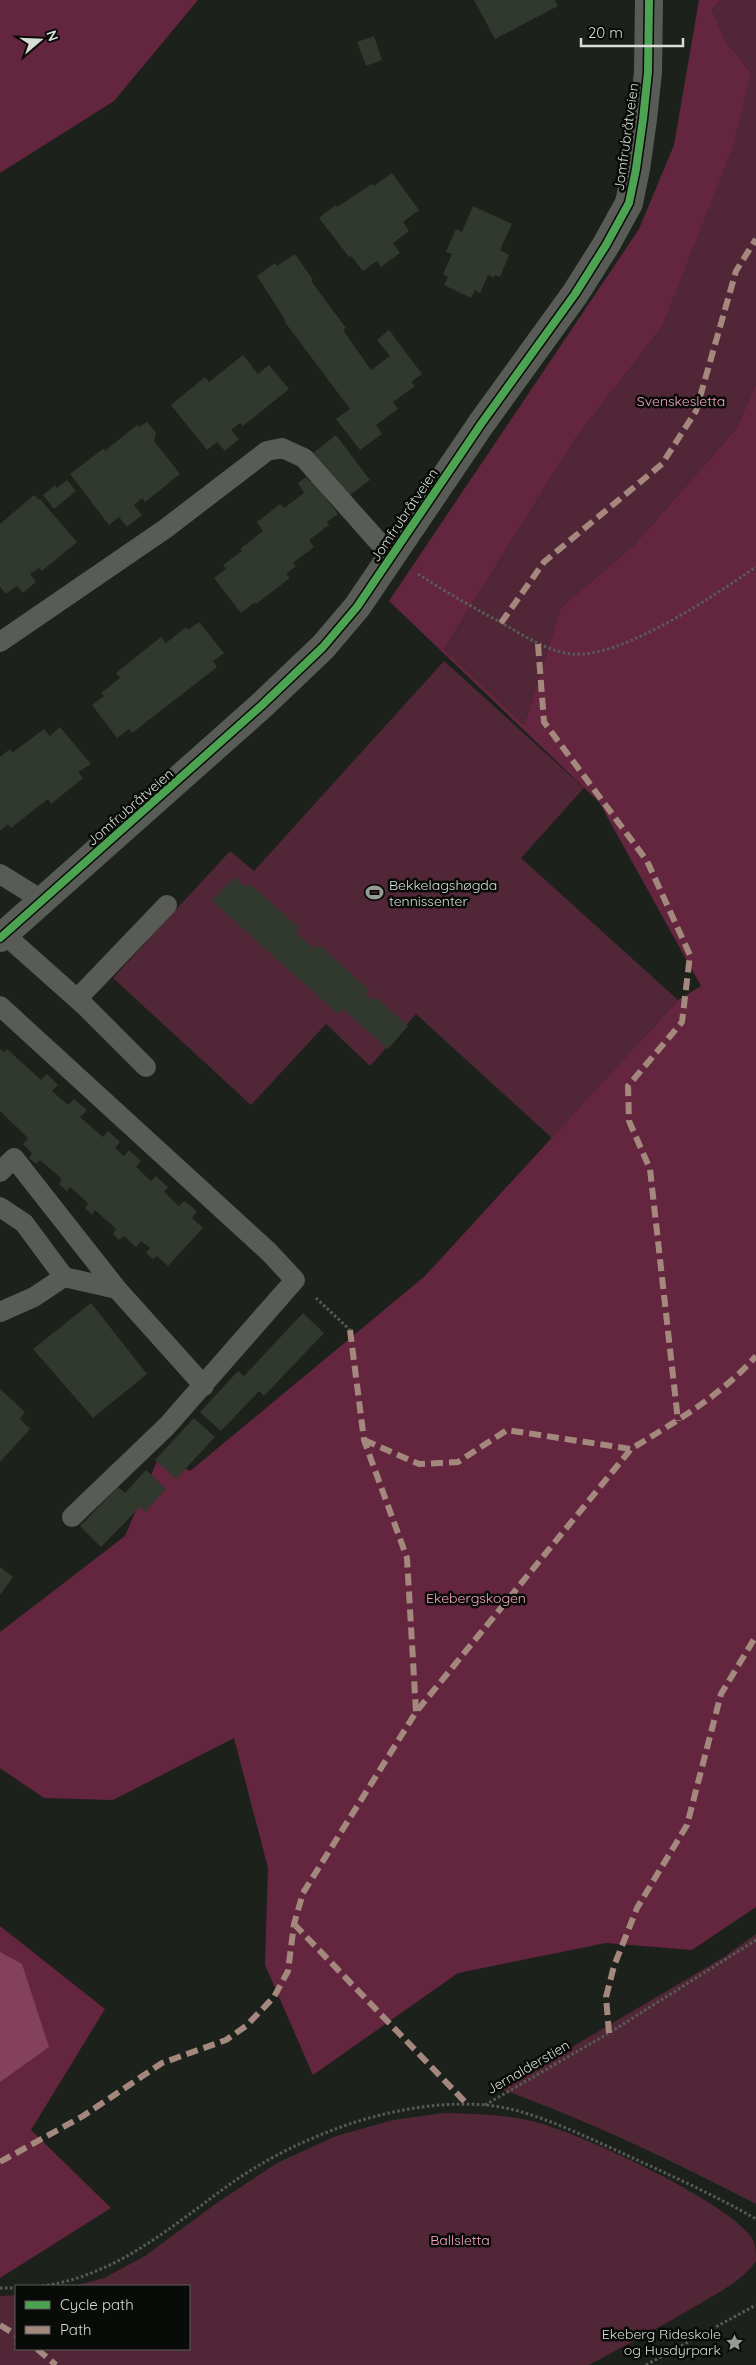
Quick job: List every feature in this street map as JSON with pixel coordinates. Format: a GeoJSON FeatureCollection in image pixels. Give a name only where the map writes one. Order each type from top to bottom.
{"type":"FeatureCollection","features":[{"type":"Feature","properties":{"kind":"street","name":"Jomfrubråtveien"},"geometry":{"type":"LineString","coordinates":[[2,936],[117,836],[261,706],[323,647],[357,607],[464,448],[575,294],[606,245],[628,203],[636,169],[648,72],[649,0]]}},
{"type":"Feature","properties":{"kind":"lane"},"geometry":{"type":"LineString","coordinates":[[0,642],[165,529],[266,451],[282,448],[304,458],[393,556]]}},
{"type":"Feature","properties":{"kind":"lane"},"geometry":{"type":"LineString","coordinates":[[0,874],[42,900]]}},
{"type":"Feature","properties":{"kind":"lane"},"geometry":{"type":"LineString","coordinates":[[77,999],[167,905]]}},
{"type":"Feature","properties":{"kind":"lane"},"geometry":{"type":"LineString","coordinates":[[2,936],[77,999],[146,1067]]}},
{"type":"Feature","properties":{"kind":"lane"},"geometry":{"type":"LineString","coordinates":[[0,1006],[257,1242],[295,1280],[204,1386],[166,1426],[72,1517]]}},
{"type":"Feature","properties":{"kind":"lane"},"geometry":{"type":"LineString","coordinates":[[0,1172],[14,1158],[117,1289],[204,1386]]}},
{"type":"Feature","properties":{"kind":"lane"},"geometry":{"type":"LineString","coordinates":[[0,1207],[24,1223],[64,1277],[117,1289]]}},
{"type":"Feature","properties":{"kind":"lane"},"geometry":{"type":"LineString","coordinates":[[0,1312],[34,1297],[64,1277]]}},
{"type":"Feature","properties":{"kind":"path"},"geometry":{"type":"LineString","coordinates":[[393,556],[464,603],[538,644],[560,652],[574,654],[589,654],[642,636],[756,567]]}},
{"type":"Feature","properties":{"kind":"path"},"geometry":{"type":"LineString","coordinates":[[295,1280],[350,1330]]}},
{"type":"Feature","properties":{"kind":"path"},"geometry":{"type":"LineString","coordinates":[[47,2285],[74,2280],[119,2263],[236,2180],[282,2153],[325,2132],[390,2112],[432,2106],[485,2105]]}},
{"type":"Feature","properties":{"kind":"path"},"geometry":{"type":"LineString","coordinates":[[0,2288],[15,2288]]}},
{"type":"Feature","properties":{"kind":"path"},"geometry":{"type":"LineString","coordinates":[[646,2365],[756,2305]]}},
{"type":"Feature","properties":{"kind":"green space"},"geometry":{"type":"Polygon","coordinates":[[[0,0],[198,0],[114,101],[0,173],[0,0]]]}},
{"type":"Feature","properties":{"kind":"green space","name":"Ekebergskogen"},"geometry":{"type":"Polygon","coordinates":[[[699,0],[721,0],[712,10],[726,42],[751,72],[733,146],[662,327],[575,439],[444,649],[524,725],[561,607],[634,545],[736,429],[756,384],[756,1907],[692,1950],[606,1943],[458,1973],[313,2075],[265,1965],[268,1868],[234,1738],[113,1800],[44,1798],[0,1768],[0,1632],[125,1536],[160,1454],[190,1471],[425,1276],[678,1000],[701,986],[599,802],[389,601],[639,229],[674,145],[699,0]]]}},
{"type":"Feature","properties":{"kind":"green space","name":"Svenskesletta"},"geometry":{"type":"Polygon","coordinates":[[[721,0],[756,0],[756,384],[736,429],[634,545],[561,607],[524,725],[444,649],[575,439],[662,327],[751,72],[726,42],[712,10],[721,0]]]}},
{"type":"Feature","properties":{"kind":"green space","name":"Bekkelagshøgda tennissenter"},"geometry":{"type":"Polygon","coordinates":[[[444,661],[584,788],[521,858],[678,1000],[552,1138],[416,1014],[370,1066],[326,1024],[251,1105],[113,978],[230,851],[254,871],[444,661]]]}},
{"type":"Feature","properties":{"kind":"green space"},"geometry":{"type":"Polygon","coordinates":[[[0,1926],[105,2009],[31,2130],[111,2208],[0,2278],[0,1926]]]}},
{"type":"Feature","properties":{"kind":"green space"},"geometry":{"type":"Polygon","coordinates":[[[756,1934],[756,2204],[630,2142],[566,2114],[501,2089],[724,1957],[756,1934]]]}},
{"type":"Feature","properties":{"kind":"green space","name":"Ballsletta"},"geometry":{"type":"Polygon","coordinates":[[[444,2113],[476,2114],[520,2119],[553,2127],[649,2169],[713,2206],[737,2223],[752,2238],[756,2250],[756,2261],[745,2274],[724,2289],[589,2365],[0,2365],[0,2296],[15,2295],[15,2350],[190,2350],[190,2285],[78,2285],[104,2278],[145,2256],[218,2202],[277,2163],[336,2136],[393,2120],[444,2113]]]}},
{"type":"Feature","properties":{"kind":"shaded area"},"geometry":{"type":"Polygon","coordinates":[[[0,1952],[22,1964],[49,2047],[0,2082],[0,1952]]]}},
{"type":"Feature","properties":{"kind":"building"},"geometry":{"type":"Polygon","coordinates":[[[474,0],[555,0],[558,6],[495,39],[474,0]]]}},
{"type":"Feature","properties":{"kind":"building"},"geometry":{"type":"Polygon","coordinates":[[[374,36],[382,60],[366,66],[357,42],[374,36]]]}},
{"type":"Feature","properties":{"kind":"building"},"geometry":{"type":"Polygon","coordinates":[[[392,173],[419,210],[403,222],[409,231],[393,243],[400,253],[381,267],[377,261],[363,271],[351,256],[349,257],[319,218],[335,205],[337,207],[372,184],[374,186],[392,173]]]}},
{"type":"Feature","properties":{"kind":"building"},"geometry":{"type":"Polygon","coordinates":[[[473,206],[512,224],[500,250],[509,255],[500,277],[495,275],[494,278],[488,275],[480,293],[475,290],[471,298],[444,285],[448,277],[443,274],[452,254],[446,252],[456,229],[462,232],[473,206]]]}},
{"type":"Feature","properties":{"kind":"building"},"geometry":{"type":"Polygon","coordinates":[[[295,254],[313,280],[311,281],[346,328],[343,330],[371,370],[390,356],[377,340],[389,330],[422,374],[411,382],[415,386],[393,402],[398,409],[376,425],[382,434],[360,450],[336,419],[350,409],[284,321],[286,321],[257,276],[275,263],[277,266],[295,254]]]}},
{"type":"Feature","properties":{"kind":"building"},"geometry":{"type":"Polygon","coordinates":[[[243,355],[258,374],[269,365],[289,389],[243,426],[240,423],[231,430],[239,439],[225,451],[217,442],[207,450],[171,405],[205,377],[209,382],[243,355]]]}},
{"type":"Feature","properties":{"kind":"building"},"geometry":{"type":"Polygon","coordinates":[[[147,422],[156,433],[154,441],[180,474],[145,502],[142,498],[134,505],[142,515],[127,527],[119,517],[109,525],[70,474],[103,449],[108,452],[106,450],[137,425],[139,427],[147,422]]]}},
{"type":"Feature","properties":{"kind":"building"},"geometry":{"type":"Polygon","coordinates":[[[336,435],[370,480],[347,497],[313,453],[336,435]]]}},
{"type":"Feature","properties":{"kind":"building"},"geometry":{"type":"Polygon","coordinates":[[[306,477],[311,482],[313,481],[338,514],[327,522],[329,525],[309,540],[314,547],[293,563],[296,566],[286,574],[290,578],[241,613],[214,578],[226,569],[223,565],[242,551],[240,549],[263,531],[257,522],[280,504],[284,508],[304,493],[298,483],[306,477]]]}},
{"type":"Feature","properties":{"kind":"building"},"geometry":{"type":"Polygon","coordinates":[[[67,480],[76,491],[54,509],[43,495],[55,485],[57,488],[67,480]]]}},
{"type":"Feature","properties":{"kind":"building"},"geometry":{"type":"Polygon","coordinates":[[[34,495],[40,499],[77,542],[42,571],[39,568],[30,574],[36,582],[23,593],[17,586],[6,594],[0,587],[0,524],[34,495]]]}},
{"type":"Feature","properties":{"kind":"building"},"geometry":{"type":"Polygon","coordinates":[[[199,622],[224,653],[213,661],[217,667],[132,733],[129,729],[117,738],[92,705],[104,696],[101,693],[120,678],[116,673],[161,637],[166,643],[186,627],[188,630],[199,622]]]}},
{"type":"Feature","properties":{"kind":"building"},"geometry":{"type":"Polygon","coordinates":[[[60,727],[91,764],[78,772],[83,778],[51,804],[48,799],[11,828],[8,824],[0,831],[0,757],[10,749],[12,753],[44,729],[50,736],[60,727]]]}},
{"type":"Feature","properties":{"kind":"building"},"geometry":{"type":"Polygon","coordinates":[[[234,877],[246,887],[250,884],[299,928],[296,933],[315,949],[319,945],[369,990],[365,994],[373,1001],[376,997],[408,1026],[388,1049],[343,1009],[338,1014],[212,901],[234,877]]]}},
{"type":"Feature","properties":{"kind":"building"},"geometry":{"type":"Polygon","coordinates":[[[0,1049],[4,1052],[7,1049],[41,1080],[47,1074],[58,1085],[52,1091],[68,1105],[74,1099],[87,1110],[80,1117],[103,1137],[108,1131],[120,1142],[115,1148],[124,1156],[129,1150],[141,1161],[136,1167],[151,1181],[156,1176],[168,1187],[164,1192],[179,1206],[184,1201],[197,1211],[192,1218],[203,1228],[168,1266],[157,1256],[153,1259],[146,1253],[150,1248],[141,1241],[136,1247],[124,1236],[119,1240],[113,1234],[116,1229],[95,1210],[92,1215],[85,1208],[88,1203],[70,1187],[67,1191],[59,1184],[62,1179],[40,1160],[36,1164],[29,1158],[32,1153],[23,1144],[28,1138],[0,1111],[0,1049]]]}},
{"type":"Feature","properties":{"kind":"building"},"geometry":{"type":"Polygon","coordinates":[[[91,1303],[147,1374],[93,1418],[33,1349],[91,1303]]]}},
{"type":"Feature","properties":{"kind":"building"},"geometry":{"type":"Polygon","coordinates":[[[303,1313],[324,1333],[264,1396],[259,1391],[221,1431],[200,1412],[238,1371],[244,1376],[303,1313]]]}},
{"type":"Feature","properties":{"kind":"building"},"geometry":{"type":"Polygon","coordinates":[[[0,1389],[25,1412],[20,1419],[30,1429],[0,1462],[0,1389]]]}},
{"type":"Feature","properties":{"kind":"building"},"geometry":{"type":"Polygon","coordinates":[[[194,1418],[215,1437],[176,1479],[155,1460],[194,1418]]]}},
{"type":"Feature","properties":{"kind":"building"},"geometry":{"type":"Polygon","coordinates":[[[146,1470],[166,1489],[145,1512],[140,1507],[101,1547],[80,1526],[118,1487],[125,1493],[146,1470]]]}},
{"type":"Feature","properties":{"kind":"building"},"geometry":{"type":"Polygon","coordinates":[[[0,1567],[13,1577],[0,1595],[0,1567]]]}},
{"type":"Feature","properties":{"kind":"marked path"},"geometry":{"type":"LineString","coordinates":[[501,623],[544,562],[662,464],[696,411],[736,271],[756,239]]}},
{"type":"Feature","properties":{"kind":"marked path"},"geometry":{"type":"LineString","coordinates":[[538,644],[544,722],[647,861],[690,955],[682,1022],[628,1086],[629,1121],[650,1169],[678,1421]]}},
{"type":"Feature","properties":{"kind":"marked path"},"geometry":{"type":"LineString","coordinates":[[350,1330],[364,1440],[407,1558],[416,1712]]}},
{"type":"Feature","properties":{"kind":"marked path"},"geometry":{"type":"LineString","coordinates":[[0,2162],[83,2116],[162,2063],[226,2040],[246,2026],[274,1997],[288,1971],[294,1924],[303,1893],[416,1712],[631,1449],[681,1418],[713,1395],[743,1370],[756,1356]]}},
{"type":"Feature","properties":{"kind":"marked path"},"geometry":{"type":"LineString","coordinates":[[364,1440],[419,1464],[458,1462],[507,1430],[631,1449]]}},
{"type":"Feature","properties":{"kind":"marked path"},"geometry":{"type":"LineString","coordinates":[[609,2033],[606,1997],[614,1966],[637,1908],[687,1825],[721,1694],[756,1636]]}},
{"type":"Feature","properties":{"kind":"marked path"},"geometry":{"type":"LineString","coordinates":[[294,1924],[468,2105]]}},
{"type":"Feature","properties":{"kind":"marked path"},"geometry":{"type":"LineString","coordinates":[[0,2325],[15,2334]]}},
{"type":"Feature","properties":{"kind":"marked path"},"geometry":{"type":"LineString","coordinates":[[38,2350],[56,2365]]}},
{"type":"Feature","properties":{"kind":"cycle path"},"geometry":{"type":"LineString","coordinates":[[0,938],[261,706],[323,647],[357,607],[481,424],[575,294],[606,245],[629,203],[636,169],[648,72],[649,0]]}},
{"type":"Feature","properties":{"kind":"place","name":"Bekkelagshøgda tennissenter"},"geometry":{"type":"Point","coordinates":[375,893]}},
{"type":"Feature","properties":{"kind":"place","name":"Ekeberg Rideskole og Husdyrpark"},"geometry":{"type":"Point","coordinates":[735,2342]}}]}
